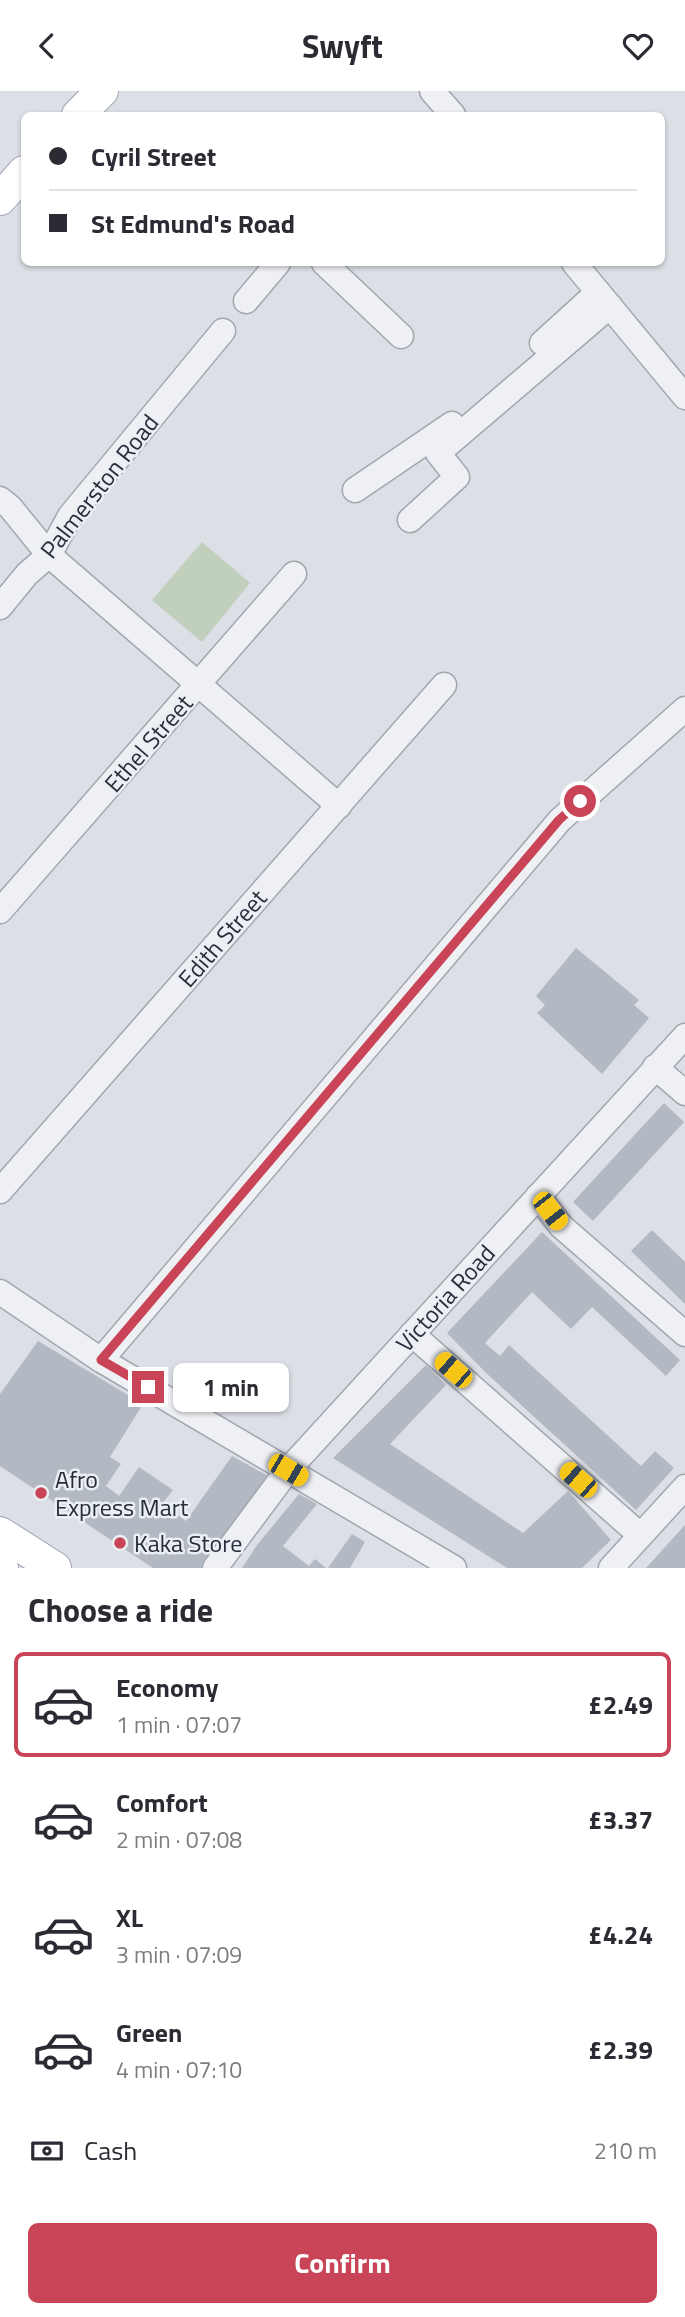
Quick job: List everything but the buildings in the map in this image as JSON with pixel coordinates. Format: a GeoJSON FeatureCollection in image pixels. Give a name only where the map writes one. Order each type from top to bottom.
{"type":"FeatureCollection","features":[{"type":"Feature","properties":{"kind":"main road"},"geometry":{"type":"LineString","coordinates":[[81,112],[102,91]]}},
{"type":"Feature","properties":{"kind":"main road"},"geometry":{"type":"LineString","coordinates":[[0,199],[21,175]]}},
{"type":"Feature","properties":{"kind":"main road"},"geometry":{"type":"LineString","coordinates":[[0,1533],[55,1568]]}},
{"type":"Feature","properties":{"kind":"street"},"geometry":{"type":"LineString","coordinates":[[246,301],[275,266]]}},
{"type":"Feature","properties":{"kind":"street"},"geometry":{"type":"LineString","coordinates":[[327,266],[401,336]]}},
{"type":"Feature","properties":{"kind":"street"},"geometry":{"type":"LineString","coordinates":[[576,266],[685,397]]}},
{"type":"Feature","properties":{"kind":"street"},"geometry":{"type":"LineString","coordinates":[[355,490],[457,421],[604,299]]}},
{"type":"Feature","properties":{"kind":"street"},"geometry":{"type":"LineString","coordinates":[[410,520],[457,477],[438,453],[604,299]]}},
{"type":"Feature","properties":{"kind":"street","name":"Palmerston Road"},"geometry":{"type":"LineString","coordinates":[[0,607],[27,574],[49,555],[70,516],[223,331]]}},
{"type":"Feature","properties":{"kind":"street"},"geometry":{"type":"LineString","coordinates":[[0,499],[10,507],[49,555],[339,806]]}},
{"type":"Feature","properties":{"kind":"street","name":"Ethel Street"},"geometry":{"type":"LineString","coordinates":[[0,911],[294,575]]}},
{"type":"Feature","properties":{"kind":"street","name":"Edith Street"},"geometry":{"type":"LineString","coordinates":[[0,1191],[444,685]]}},
{"type":"Feature","properties":{"kind":"street"},"geometry":{"type":"LineString","coordinates":[[101,1360],[559,820],[685,709]]}},
{"type":"Feature","properties":{"kind":"street","name":"Victoria Road"},"geometry":{"type":"LineString","coordinates":[[215,1568],[288,1470],[685,1036]]}},
{"type":"Feature","properties":{"kind":"street"},"geometry":{"type":"LineString","coordinates":[[656,1067],[685,1093]]}},
{"type":"Feature","properties":{"kind":"street"},"geometry":{"type":"LineString","coordinates":[[538,1196],[561,1226],[685,1334]]}},
{"type":"Feature","properties":{"kind":"street"},"geometry":{"type":"LineString","coordinates":[[0,1292],[101,1360],[454,1568]]}},
{"type":"Feature","properties":{"kind":"street"},"geometry":{"type":"LineString","coordinates":[[412,1334],[640,1535]]}},
{"type":"Feature","properties":{"kind":"street"},"geometry":{"type":"LineString","coordinates":[[611,1568],[685,1487]]}},
{"type":"Feature","properties":{"kind":"green space"},"geometry":{"type":"Polygon","coordinates":[[[202,542],[250,583],[202,642],[152,600],[202,542]]]}},
{"type":"Feature","properties":{"kind":"place","name":"Afro Express Mart"},"geometry":{"type":"Point","coordinates":[41,1493]}},
{"type":"Feature","properties":{"kind":"place","name":"Kaka Store"},"geometry":{"type":"Point","coordinates":[120,1543]}},
{"type":"Feature","properties":{"kind":"route"},"geometry":{"type":"LineString","coordinates":[[148,1387],[101,1360],[559,820],[580,801]]}}]}
